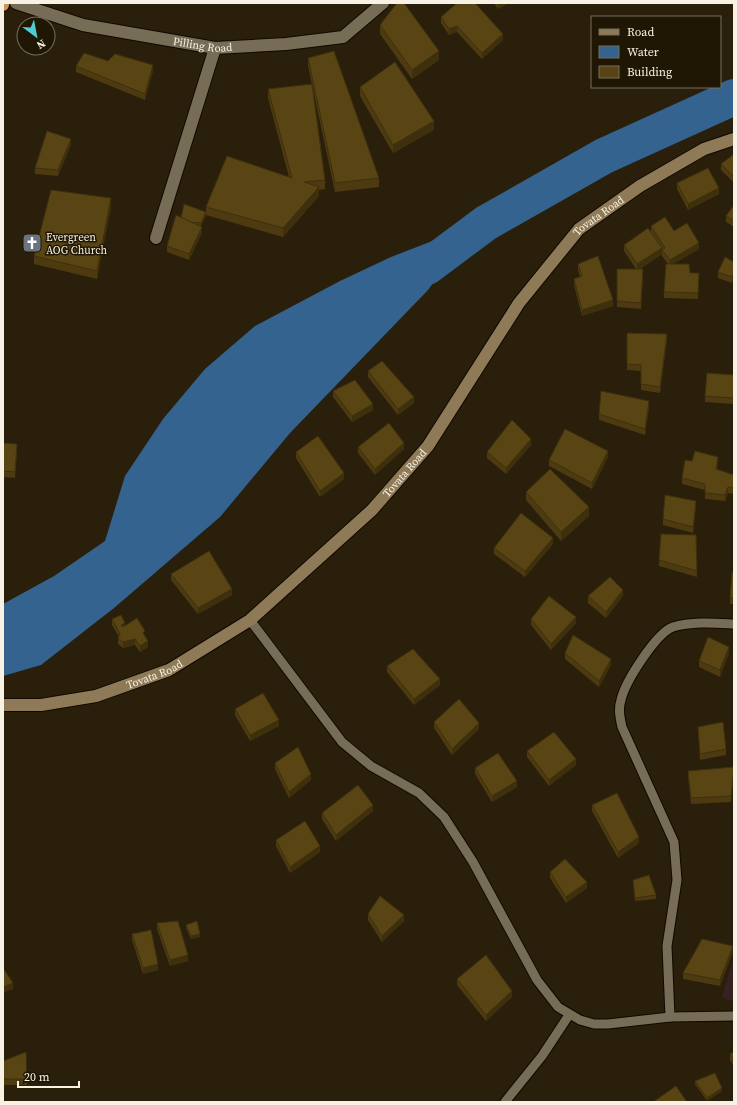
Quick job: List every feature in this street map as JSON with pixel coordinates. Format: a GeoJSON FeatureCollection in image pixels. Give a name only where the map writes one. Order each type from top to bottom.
{"type":"FeatureCollection","features":[{"type":"Feature","properties":{"kind":"street","name":"Pilling Road"},"geometry":{"type":"LineString","coordinates":[[16,3],[83,25],[215,48],[286,44],[342,37],[383,3]]}},
{"type":"Feature","properties":{"kind":"street"},"geometry":{"type":"LineString","coordinates":[[156,238],[215,48]]}},
{"type":"Feature","properties":{"kind":"street","name":"Tovata Road"},"geometry":{"type":"LineString","coordinates":[[3,706],[41,705],[96,696],[170,670],[250,620],[372,510],[428,446],[520,303],[580,229],[640,186],[704,149],[734,139]]}},
{"type":"Feature","properties":{"kind":"lane"},"geometry":{"type":"LineString","coordinates":[[250,620],[342,742],[371,766],[420,793],[444,817],[473,862],[537,980],[558,1007],[568,1015],[594,1024],[608,1024],[670,1017],[734,1016]]}},
{"type":"Feature","properties":{"kind":"lane"},"geometry":{"type":"LineString","coordinates":[[670,1017],[666,946],[677,880],[674,842],[622,727],[620,719],[621,700],[624,690],[652,644],[666,631],[679,625],[704,623],[734,624]]}},
{"type":"Feature","properties":{"kind":"lane"},"geometry":{"type":"LineString","coordinates":[[505,1102],[542,1056],[568,1015]]}},
{"type":"Feature","properties":{"kind":"shaded area"},"geometry":{"type":"Polygon","coordinates":[[[734,956],[734,1002],[722,997],[734,956]]]}},
{"type":"Feature","properties":{"kind":"water"},"geometry":{"type":"Polygon","coordinates":[[[476,224],[428,290],[290,433],[220,517],[114,608],[41,665],[3,676],[3,604],[54,576],[105,541],[125,476],[163,419],[205,369],[255,326],[340,281],[391,257],[476,224]]]}},
{"type":"Feature","properties":{"kind":"building"},"geometry":{"type":"Polygon","coordinates":[[[397,3],[404,3],[439,51],[412,70],[380,25],[397,3]]]}},
{"type":"Feature","properties":{"kind":"building"},"geometry":{"type":"Polygon","coordinates":[[[457,3],[475,3],[503,34],[482,53],[457,26],[449,29],[441,17],[457,3]]]}},
{"type":"Feature","properties":{"kind":"building"},"geometry":{"type":"Polygon","coordinates":[[[334,51],[379,178],[335,183],[308,58],[334,51]]]}},
{"type":"Feature","properties":{"kind":"building"},"geometry":{"type":"Polygon","coordinates":[[[84,53],[108,61],[115,54],[153,65],[145,94],[76,66],[84,53]]]}},
{"type":"Feature","properties":{"kind":"building"},"geometry":{"type":"Polygon","coordinates":[[[395,62],[434,121],[393,145],[360,87],[395,62]]]}},
{"type":"Feature","properties":{"kind":"building"},"geometry":{"type":"Polygon","coordinates":[[[312,84],[325,180],[304,182],[319,187],[283,228],[206,207],[227,156],[292,178],[268,89],[312,84]]]}},
{"type":"Feature","properties":{"kind":"building"},"geometry":{"type":"Polygon","coordinates":[[[47,131],[71,139],[58,170],[35,168],[47,131]]]}},
{"type":"Feature","properties":{"kind":"building"},"geometry":{"type":"Polygon","coordinates":[[[734,154],[734,177],[721,164],[734,154]]]}},
{"type":"Feature","properties":{"kind":"building"},"geometry":{"type":"Polygon","coordinates":[[[708,168],[719,188],[688,204],[677,183],[708,168]]]}},
{"type":"Feature","properties":{"kind":"building"},"geometry":{"type":"Polygon","coordinates":[[[51,190],[111,198],[97,271],[34,256],[51,190]]]}},
{"type":"Feature","properties":{"kind":"building"},"geometry":{"type":"Polygon","coordinates":[[[184,204],[206,212],[201,223],[190,222],[181,218],[184,204]]]}},
{"type":"Feature","properties":{"kind":"building"},"geometry":{"type":"Polygon","coordinates":[[[734,205],[734,221],[726,216],[734,205]]]}},
{"type":"Feature","properties":{"kind":"building"},"geometry":{"type":"Polygon","coordinates":[[[176,215],[202,227],[189,254],[167,246],[176,215]]]}},
{"type":"Feature","properties":{"kind":"building"},"geometry":{"type":"Polygon","coordinates":[[[665,217],[674,231],[687,223],[699,243],[670,260],[662,250],[665,248],[651,226],[665,217]]]}},
{"type":"Feature","properties":{"kind":"building"},"geometry":{"type":"Polygon","coordinates":[[[648,228],[662,248],[637,264],[624,245],[648,228]]]}},
{"type":"Feature","properties":{"kind":"building"},"geometry":{"type":"Polygon","coordinates":[[[598,256],[613,300],[582,310],[574,279],[582,276],[578,264],[598,256]]]}},
{"type":"Feature","properties":{"kind":"building"},"geometry":{"type":"Polygon","coordinates":[[[725,257],[734,262],[734,272],[732,277],[718,272],[725,257]]]}},
{"type":"Feature","properties":{"kind":"building"},"geometry":{"type":"Polygon","coordinates":[[[666,264],[689,264],[690,273],[699,273],[698,293],[664,292],[666,264]]]}},
{"type":"Feature","properties":{"kind":"building"},"geometry":{"type":"Polygon","coordinates":[[[617,269],[643,269],[641,303],[617,301],[617,269]]]}},
{"type":"Feature","properties":{"kind":"building"},"geometry":{"type":"Polygon","coordinates":[[[627,333],[667,334],[660,387],[641,384],[641,365],[627,364],[627,333]]]}},
{"type":"Feature","properties":{"kind":"building"},"geometry":{"type":"Polygon","coordinates":[[[382,361],[414,397],[398,409],[368,371],[382,361]]]}},
{"type":"Feature","properties":{"kind":"building"},"geometry":{"type":"Polygon","coordinates":[[[707,373],[734,375],[733,398],[705,396],[707,373]]]}},
{"type":"Feature","properties":{"kind":"building"},"geometry":{"type":"Polygon","coordinates":[[[355,380],[373,404],[352,416],[333,391],[355,380]]]}},
{"type":"Feature","properties":{"kind":"building"},"geometry":{"type":"Polygon","coordinates":[[[601,391],[649,401],[645,429],[599,414],[601,391]]]}},
{"type":"Feature","properties":{"kind":"building"},"geometry":{"type":"Polygon","coordinates":[[[512,420],[531,439],[506,468],[487,452],[512,420]]]}},
{"type":"Feature","properties":{"kind":"building"},"geometry":{"type":"Polygon","coordinates":[[[389,423],[404,443],[375,469],[358,447],[389,423]]]}},
{"type":"Feature","properties":{"kind":"building"},"geometry":{"type":"Polygon","coordinates":[[[565,429],[608,451],[592,483],[549,460],[565,429]]]}},
{"type":"Feature","properties":{"kind":"building"},"geometry":{"type":"Polygon","coordinates":[[[318,436],[344,473],[320,491],[296,452],[318,436]]]}},
{"type":"Feature","properties":{"kind":"building"},"geometry":{"type":"Polygon","coordinates":[[[3,443],[17,444],[15,472],[3,471],[3,443]]]}},
{"type":"Feature","properties":{"kind":"building"},"geometry":{"type":"Polygon","coordinates":[[[695,451],[718,457],[716,469],[734,475],[734,488],[728,487],[725,495],[705,493],[705,484],[682,478],[685,460],[692,461],[695,451]]]}},
{"type":"Feature","properties":{"kind":"building"},"geometry":{"type":"Polygon","coordinates":[[[550,469],[589,507],[561,532],[526,492],[550,469]]]}},
{"type":"Feature","properties":{"kind":"building"},"geometry":{"type":"Polygon","coordinates":[[[665,495],[696,501],[693,527],[663,519],[665,495]]]}},
{"type":"Feature","properties":{"kind":"building"},"geometry":{"type":"Polygon","coordinates":[[[521,513],[553,538],[525,571],[494,548],[521,513]]]}},
{"type":"Feature","properties":{"kind":"building"},"geometry":{"type":"Polygon","coordinates":[[[661,534],[696,535],[697,571],[659,560],[661,534]]]}},
{"type":"Feature","properties":{"kind":"building"},"geometry":{"type":"Polygon","coordinates":[[[209,551],[232,589],[198,608],[171,574],[209,551]]]}},
{"type":"Feature","properties":{"kind":"building"},"geometry":{"type":"Polygon","coordinates":[[[732,572],[734,573],[734,598],[730,598],[732,572]]]}},
{"type":"Feature","properties":{"kind":"building"},"geometry":{"type":"Polygon","coordinates":[[[610,577],[623,590],[606,612],[588,596],[610,577]]]}},
{"type":"Feature","properties":{"kind":"building"},"geometry":{"type":"Polygon","coordinates":[[[549,596],[576,617],[551,644],[531,619],[549,596]]]}},
{"type":"Feature","properties":{"kind":"building"},"geometry":{"type":"Polygon","coordinates":[[[121,615],[125,623],[121,625],[123,627],[137,618],[145,631],[143,633],[148,641],[140,646],[135,639],[123,642],[118,638],[120,634],[112,619],[121,615]]]}},
{"type":"Feature","properties":{"kind":"building"},"geometry":{"type":"Polygon","coordinates":[[[573,635],[611,659],[599,681],[565,653],[573,635]]]}},
{"type":"Feature","properties":{"kind":"building"},"geometry":{"type":"Polygon","coordinates":[[[708,637],[729,647],[720,670],[699,661],[708,637]]]}},
{"type":"Feature","properties":{"kind":"building"},"geometry":{"type":"Polygon","coordinates":[[[413,649],[440,679],[414,699],[387,666],[413,649]]]}},
{"type":"Feature","properties":{"kind":"building"},"geometry":{"type":"Polygon","coordinates":[[[263,693],[279,720],[250,735],[235,709],[263,693]]]}},
{"type":"Feature","properties":{"kind":"building"},"geometry":{"type":"Polygon","coordinates":[[[459,699],[479,723],[452,749],[434,722],[459,699]]]}},
{"type":"Feature","properties":{"kind":"building"},"geometry":{"type":"Polygon","coordinates":[[[723,722],[726,749],[700,754],[698,727],[723,722]]]}},
{"type":"Feature","properties":{"kind":"building"},"geometry":{"type":"Polygon","coordinates":[[[554,732],[576,759],[549,780],[527,751],[554,732]]]}},
{"type":"Feature","properties":{"kind":"building"},"geometry":{"type":"Polygon","coordinates":[[[298,747],[311,774],[289,792],[275,763],[298,747]]]}},
{"type":"Feature","properties":{"kind":"building"},"geometry":{"type":"Polygon","coordinates":[[[498,753],[517,781],[492,796],[475,768],[498,753]]]}},
{"type":"Feature","properties":{"kind":"building"},"geometry":{"type":"Polygon","coordinates":[[[734,767],[731,796],[691,798],[688,771],[734,767]]]}},
{"type":"Feature","properties":{"kind":"building"},"geometry":{"type":"Polygon","coordinates":[[[358,785],[373,805],[336,835],[322,813],[358,785]]]}},
{"type":"Feature","properties":{"kind":"building"},"geometry":{"type":"Polygon","coordinates":[[[617,793],[639,837],[618,852],[592,805],[617,793]]]}},
{"type":"Feature","properties":{"kind":"building"},"geometry":{"type":"Polygon","coordinates":[[[305,821],[320,846],[290,867],[276,840],[305,821]]]}},
{"type":"Feature","properties":{"kind":"building"},"geometry":{"type":"Polygon","coordinates":[[[565,859],[587,882],[566,897],[550,872],[565,859]]]}},
{"type":"Feature","properties":{"kind":"building"},"geometry":{"type":"Polygon","coordinates":[[[649,875],[656,895],[635,898],[633,880],[649,875]]]}},
{"type":"Feature","properties":{"kind":"building"},"geometry":{"type":"Polygon","coordinates":[[[380,896],[404,915],[382,936],[368,914],[380,896]]]}},
{"type":"Feature","properties":{"kind":"building"},"geometry":{"type":"Polygon","coordinates":[[[178,921],[188,955],[170,960],[157,923],[178,921]]]}},
{"type":"Feature","properties":{"kind":"building"},"geometry":{"type":"Polygon","coordinates":[[[197,921],[200,934],[191,936],[186,925],[197,921]]]}},
{"type":"Feature","properties":{"kind":"building"},"geometry":{"type":"Polygon","coordinates":[[[151,930],[158,964],[143,968],[132,934],[151,930]]]}},
{"type":"Feature","properties":{"kind":"building"},"geometry":{"type":"Polygon","coordinates":[[[702,939],[733,946],[720,980],[683,973],[702,939]]]}},
{"type":"Feature","properties":{"kind":"building"},"geometry":{"type":"Polygon","coordinates":[[[486,955],[512,991],[486,1015],[457,979],[486,955]]]}},
{"type":"Feature","properties":{"kind":"building"},"geometry":{"type":"Polygon","coordinates":[[[3,968],[13,983],[3,987],[3,968]]]}},
{"type":"Feature","properties":{"kind":"building"},"geometry":{"type":"Polygon","coordinates":[[[26,1052],[27,1079],[3,1079],[3,1061],[26,1052]]]}},
{"type":"Feature","properties":{"kind":"building"},"geometry":{"type":"Polygon","coordinates":[[[734,1052],[734,1060],[730,1054],[734,1052]]]}},
{"type":"Feature","properties":{"kind":"building"},"geometry":{"type":"Polygon","coordinates":[[[715,1073],[722,1088],[707,1098],[695,1081],[715,1073]]]}},
{"type":"Feature","properties":{"kind":"building"},"geometry":{"type":"Polygon","coordinates":[[[676,1086],[687,1102],[653,1102],[676,1086]]]}},
{"type":"Feature","properties":{"kind":"waterway"},"geometry":{"type":"LineString","coordinates":[[427,267],[486,223],[604,156],[734,97]]}},
{"type":"Feature","properties":{"kind":"place","name":"Evergreen AOG Church"},"geometry":{"type":"Point","coordinates":[32,243]}}]}
